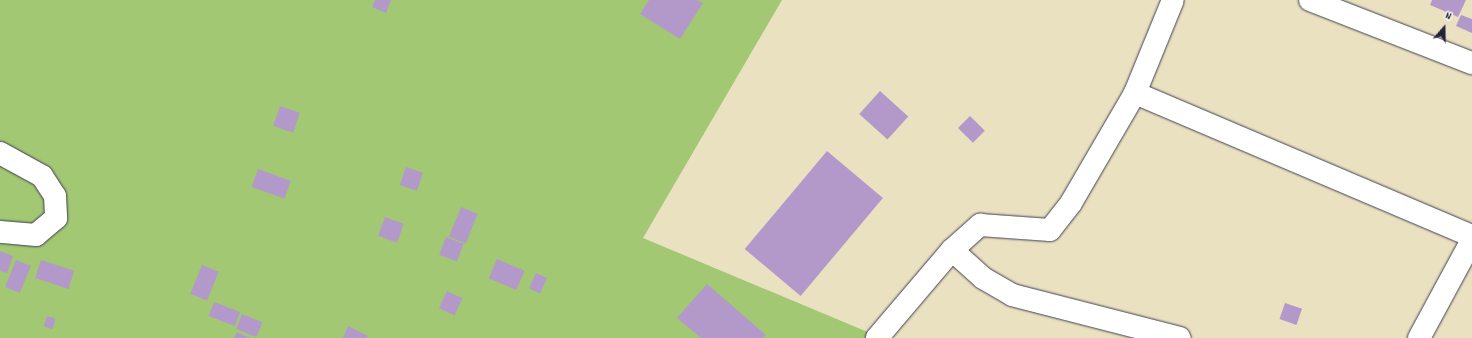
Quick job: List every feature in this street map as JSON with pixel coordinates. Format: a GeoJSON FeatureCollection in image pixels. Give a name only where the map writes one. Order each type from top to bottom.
{"type":"FeatureCollection","features":[{"type":"Feature","properties":{"kind":"street"},"geometry":{"type":"LineString","coordinates":[[878,338],[952,250],[980,225],[1050,230],[1071,203],[1135,94],[1172,0]]}},
{"type":"Feature","properties":{"kind":"street"},"geometry":{"type":"LineString","coordinates":[[1310,0],[1472,63]]}},
{"type":"Feature","properties":{"kind":"street"},"geometry":{"type":"LineString","coordinates":[[1135,94],[1472,236]]}},
{"type":"Feature","properties":{"kind":"street"},"geometry":{"type":"LineString","coordinates":[[0,153],[42,176],[55,196],[56,218],[36,236],[0,232]]}},
{"type":"Feature","properties":{"kind":"street"},"geometry":{"type":"LineString","coordinates":[[1419,338],[1472,240]]}},
{"type":"Feature","properties":{"kind":"street"},"geometry":{"type":"LineString","coordinates":[[952,250],[983,278],[1012,295],[1180,338]]}},
{"type":"Feature","properties":{"kind":"green space"},"geometry":{"type":"Polygon","coordinates":[[[0,0],[782,0],[643,238],[882,338],[0,338],[0,0]]]}},
{"type":"Feature","properties":{"kind":"building"},"geometry":{"type":"Polygon","coordinates":[[[375,0],[391,0],[386,13],[372,7],[375,0]]]}},
{"type":"Feature","properties":{"kind":"building"},"geometry":{"type":"Polygon","coordinates":[[[649,0],[697,0],[703,3],[680,39],[640,14],[649,0]]]}},
{"type":"Feature","properties":{"kind":"building"},"geometry":{"type":"Polygon","coordinates":[[[1432,0],[1466,0],[1458,17],[1430,5],[1432,0]]]}},
{"type":"Feature","properties":{"kind":"building"},"geometry":{"type":"Polygon","coordinates":[[[1461,15],[1472,19],[1472,33],[1456,26],[1461,15]]]}},
{"type":"Feature","properties":{"kind":"building"},"geometry":{"type":"Polygon","coordinates":[[[880,91],[908,116],[887,139],[859,114],[880,91]]]}},
{"type":"Feature","properties":{"kind":"building"},"geometry":{"type":"Polygon","coordinates":[[[280,106],[300,113],[293,133],[273,126],[280,106]]]}},
{"type":"Feature","properties":{"kind":"building"},"geometry":{"type":"Polygon","coordinates":[[[970,116],[985,131],[973,143],[958,128],[970,116]]]}},
{"type":"Feature","properties":{"kind":"building"},"geometry":{"type":"Polygon","coordinates":[[[827,151],[883,198],[801,296],[745,249],[827,151]]]}},
{"type":"Feature","properties":{"kind":"building"},"geometry":{"type":"Polygon","coordinates":[[[406,167],[423,173],[417,191],[400,185],[406,167]]]}},
{"type":"Feature","properties":{"kind":"building"},"geometry":{"type":"Polygon","coordinates":[[[258,169],[291,181],[284,199],[252,187],[258,169]]]}},
{"type":"Feature","properties":{"kind":"building"},"geometry":{"type":"Polygon","coordinates":[[[461,207],[478,214],[466,243],[449,237],[461,207]]]}},
{"type":"Feature","properties":{"kind":"building"},"geometry":{"type":"Polygon","coordinates":[[[385,217],[404,224],[397,243],[378,236],[385,217]]]}},
{"type":"Feature","properties":{"kind":"building"},"geometry":{"type":"Polygon","coordinates":[[[446,237],[464,244],[457,262],[439,255],[446,237]]]}},
{"type":"Feature","properties":{"kind":"building"},"geometry":{"type":"Polygon","coordinates":[[[0,251],[13,256],[7,273],[0,271],[0,251]]]}},
{"type":"Feature","properties":{"kind":"building"},"geometry":{"type":"Polygon","coordinates":[[[497,259],[525,271],[516,290],[489,278],[497,259]]]}},
{"type":"Feature","properties":{"kind":"building"},"geometry":{"type":"Polygon","coordinates":[[[16,260],[31,266],[20,293],[5,287],[16,260]]]}},
{"type":"Feature","properties":{"kind":"building"},"geometry":{"type":"Polygon","coordinates":[[[41,260],[74,271],[68,289],[35,278],[41,260]]]}},
{"type":"Feature","properties":{"kind":"building"},"geometry":{"type":"Polygon","coordinates":[[[202,265],[219,272],[207,300],[190,294],[202,265]]]}},
{"type":"Feature","properties":{"kind":"building"},"geometry":{"type":"Polygon","coordinates":[[[536,273],[547,278],[540,293],[529,289],[536,273]]]}},
{"type":"Feature","properties":{"kind":"building"},"geometry":{"type":"Polygon","coordinates":[[[707,284],[766,335],[763,338],[701,338],[677,318],[707,284]]]}},
{"type":"Feature","properties":{"kind":"building"},"geometry":{"type":"Polygon","coordinates":[[[447,291],[462,298],[454,315],[439,308],[447,291]]]}},
{"type":"Feature","properties":{"kind":"building"},"geometry":{"type":"Polygon","coordinates":[[[214,302],[240,312],[235,326],[209,316],[214,302]]]}},
{"type":"Feature","properties":{"kind":"building"},"geometry":{"type":"Polygon","coordinates":[[[1285,303],[1302,309],[1296,325],[1279,319],[1285,303]]]}},
{"type":"Feature","properties":{"kind":"building"},"geometry":{"type":"Polygon","coordinates":[[[242,314],[262,322],[256,337],[236,329],[242,314]]]}},
{"type":"Feature","properties":{"kind":"building"},"geometry":{"type":"Polygon","coordinates":[[[47,316],[56,319],[52,329],[44,326],[47,316]]]}},
{"type":"Feature","properties":{"kind":"building"},"geometry":{"type":"Polygon","coordinates":[[[348,326],[368,336],[367,338],[343,338],[348,326]]]}},
{"type":"Feature","properties":{"kind":"building"},"geometry":{"type":"Polygon","coordinates":[[[237,332],[250,338],[234,338],[237,332]]]}}]}
